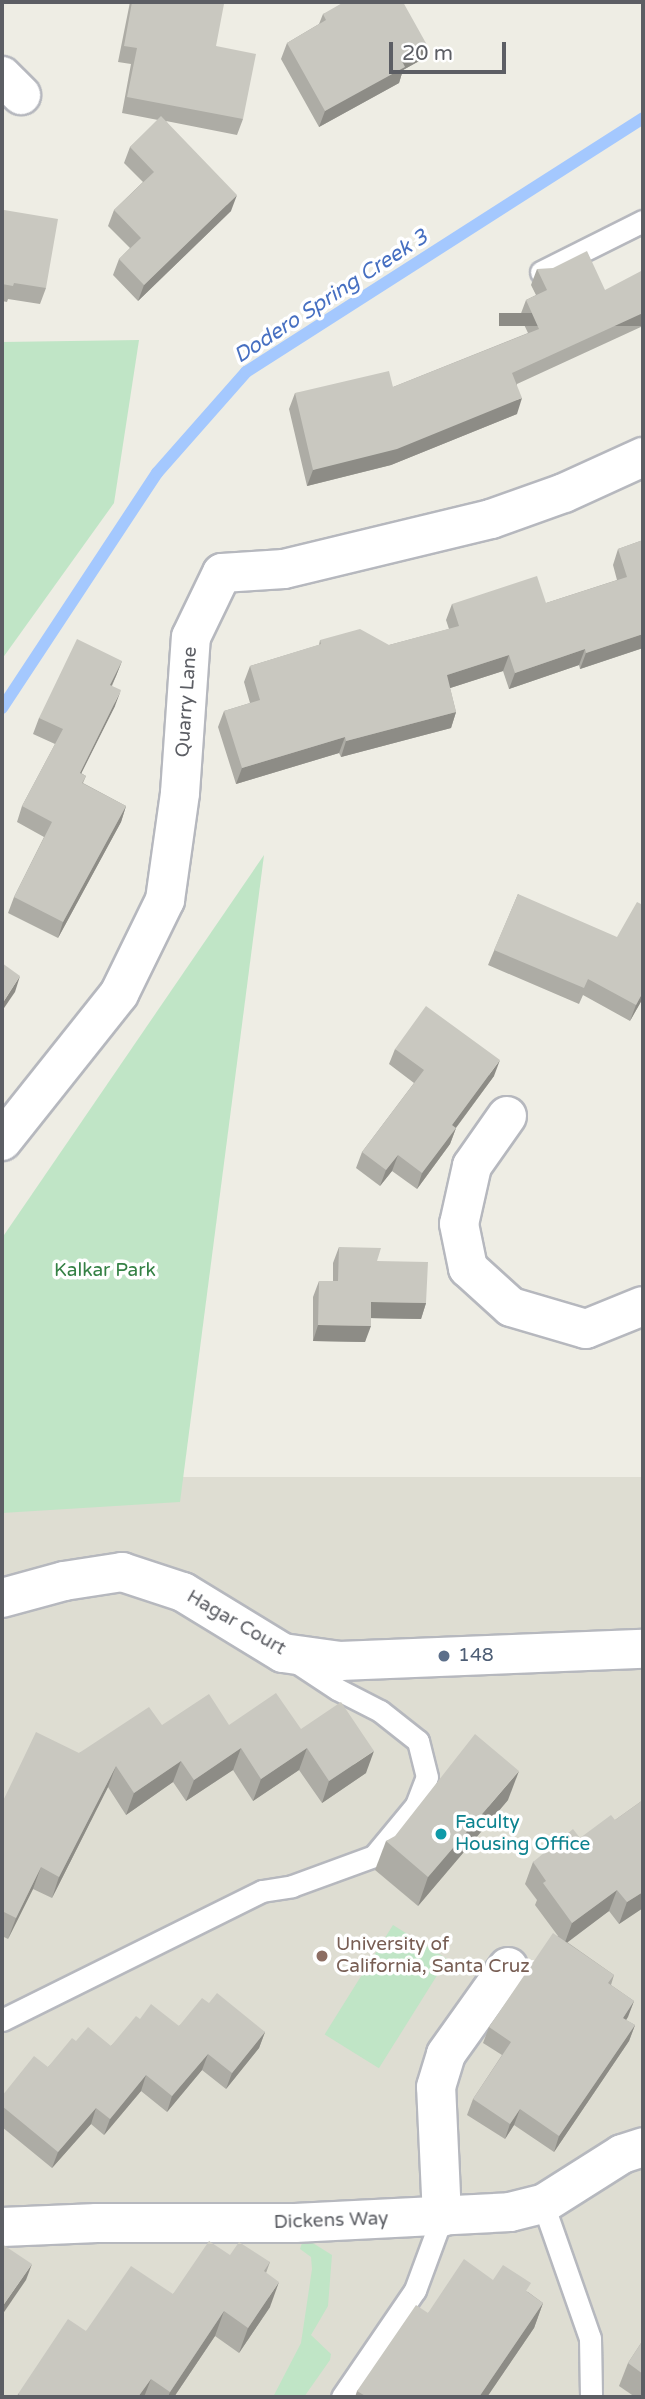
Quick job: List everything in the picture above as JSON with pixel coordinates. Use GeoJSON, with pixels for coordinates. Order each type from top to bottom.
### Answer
{"type":"FeatureCollection","features":[{"type":"Feature","properties":{"kind":"street","name":"Quarry Lane"},"geometry":{"type":"LineString","coordinates":[[2,1141],[119,994],[164,900],[180,793],[191,636],[222,573],[284,569],[491,519],[564,493],[643,457]]}},
{"type":"Feature","properties":{"kind":"street"},"geometry":{"type":"LineString","coordinates":[[508,1116],[472,1166],[459,1224],[468,1268],[511,1307],[586,1329],[643,1306]]}},
{"type":"Feature","properties":{"kind":"street","name":"Hagar Court"},"geometry":{"type":"LineString","coordinates":[[2,1598],[64,1581],[122,1572],[183,1592],[283,1653],[340,1661],[643,1649]]}},
{"type":"Feature","properties":{"kind":"street"},"geometry":{"type":"LineString","coordinates":[[442,2217],[436,2087],[446,2054],[508,1967]]}},
{"type":"Feature","properties":{"kind":"street","name":"Dickens Way"},"geometry":{"type":"LineString","coordinates":[[2,2227],[442,2217],[510,2212],[543,2204],[622,2154],[643,2147]]}},
{"type":"Feature","properties":{"kind":"lane"},"geometry":{"type":"LineString","coordinates":[[541,272],[643,221]]}},
{"type":"Feature","properties":{"kind":"lane"},"geometry":{"type":"LineString","coordinates":[[2,2020],[262,1891],[292,1886],[374,1856],[416,1805],[427,1777],[418,1741],[380,1711],[337,1689],[283,1653]]}},
{"type":"Feature","properties":{"kind":"lane"},"geometry":{"type":"LineString","coordinates":[[543,2204],[590,2338],[591,2397]]}},
{"type":"Feature","properties":{"kind":"lane"},"geometry":{"type":"LineString","coordinates":[[342,2397],[415,2290],[442,2217]]}},
{"type":"Feature","properties":{"kind":"shaded area","name":"University of California, Santa Cruz"},"geometry":{"type":"Polygon","coordinates":[[[2,1477],[643,1477],[643,2397],[2,2397],[2,1477]]]}},
{"type":"Feature","properties":{"kind":"green space"},"geometry":{"type":"Polygon","coordinates":[[[139,340],[114,503],[2,659],[2,342],[139,340]]]}},
{"type":"Feature","properties":{"kind":"green space","name":"Kalkar Park"},"geometry":{"type":"Polygon","coordinates":[[[264,855],[180,1502],[2,1513],[2,1238],[264,855]]]}},
{"type":"Feature","properties":{"kind":"green space"},"geometry":{"type":"Polygon","coordinates":[[[393,1925],[447,1959],[379,2068],[325,2034],[393,1925]]]}},
{"type":"Feature","properties":{"kind":"green space"},"geometry":{"type":"Polygon","coordinates":[[[308,2240],[332,2255],[328,2306],[311,2335],[331,2354],[330,2360],[304,2397],[273,2397],[301,2343],[312,2269],[311,2257],[300,2249],[302,2243],[308,2240]]]}},
{"type":"Feature","properties":{"kind":"building"},"geometry":{"type":"Polygon","coordinates":[[[132,2],[224,4],[216,46],[256,54],[243,119],[127,97],[137,48],[124,46],[132,2]]]}},
{"type":"Feature","properties":{"kind":"building"},"geometry":{"type":"Polygon","coordinates":[[[344,2],[403,2],[427,45],[401,59],[405,67],[325,111],[287,43],[326,20],[323,14],[344,2]]]}},
{"type":"Feature","properties":{"kind":"building"},"geometry":{"type":"Polygon","coordinates":[[[161,116],[237,195],[144,285],[119,259],[141,238],[114,210],[154,172],[130,147],[161,116]]]}},
{"type":"Feature","properties":{"kind":"building"},"geometry":{"type":"Polygon","coordinates":[[[2,208],[58,219],[46,288],[2,284],[2,208]]]}},
{"type":"Feature","properties":{"kind":"building"},"geometry":{"type":"Polygon","coordinates":[[[587,251],[605,290],[643,270],[643,313],[512,373],[522,398],[397,449],[313,470],[295,393],[389,371],[393,387],[539,329],[526,300],[547,290],[537,269],[553,268],[587,251]]]}},
{"type":"Feature","properties":{"kind":"building"},"geometry":{"type":"Polygon","coordinates":[[[643,540],[643,634],[586,653],[585,649],[515,673],[509,655],[447,675],[456,712],[346,741],[345,737],[242,768],[224,711],[260,700],[250,666],[321,644],[320,640],[360,629],[389,645],[459,626],[452,604],[537,576],[546,603],[627,577],[618,549],[643,540]]]}},
{"type":"Feature","properties":{"kind":"building"},"geometry":{"type":"Polygon","coordinates":[[[77,639],[122,661],[110,685],[121,690],[80,773],[86,776],[82,783],[126,806],[63,922],[14,897],[52,822],[22,806],[63,729],[39,718],[77,639]]]}},
{"type":"Feature","properties":{"kind":"building"},"geometry":{"type":"Polygon","coordinates":[[[518,894],[617,937],[637,902],[643,905],[643,992],[636,1005],[588,979],[584,988],[494,950],[518,894]]]}},
{"type":"Feature","properties":{"kind":"building"},"geometry":{"type":"Polygon","coordinates":[[[2,963],[20,976],[2,1004],[2,963]]]}},
{"type":"Feature","properties":{"kind":"building"},"geometry":{"type":"Polygon","coordinates":[[[426,1006],[500,1060],[452,1125],[456,1128],[422,1173],[398,1155],[386,1170],[362,1152],[424,1070],[395,1049],[426,1006]]]}},
{"type":"Feature","properties":{"kind":"building"},"geometry":{"type":"Polygon","coordinates":[[[339,1247],[381,1248],[377,1261],[428,1262],[426,1303],[371,1302],[371,1326],[318,1325],[319,1281],[338,1281],[339,1247]]]}},
{"type":"Feature","properties":{"kind":"building"},"geometry":{"type":"Polygon","coordinates":[[[276,1693],[301,1729],[341,1702],[374,1751],[329,1781],[307,1748],[261,1779],[241,1748],[194,1780],[181,1761],[134,1793],[116,1766],[59,1877],[41,1867],[16,1918],[2,1911],[2,1803],[36,1732],[79,1753],[149,1707],[162,1725],[209,1694],[229,1725],[276,1693]]]}},
{"type":"Feature","properties":{"kind":"building","name":"Faculty Housing Office"},"geometry":{"type":"Polygon","coordinates":[[[475,1734],[519,1771],[428,1877],[386,1841],[395,1836],[475,1734]]]}},
{"type":"Feature","properties":{"kind":"building"},"geometry":{"type":"Polygon","coordinates":[[[643,1800],[643,1892],[627,1902],[617,1890],[572,1923],[543,1883],[546,1881],[533,1862],[573,1829],[580,1838],[611,1815],[615,1820],[643,1800]]]}},
{"type":"Feature","properties":{"kind":"building"},"geometry":{"type":"Polygon","coordinates":[[[553,1933],[614,1975],[608,1983],[634,2001],[623,2018],[635,2025],[559,2136],[520,2109],[510,2124],[473,2099],[511,2042],[489,2027],[553,1933]]]}},
{"type":"Feature","properties":{"kind":"building"},"geometry":{"type":"Polygon","coordinates":[[[217,1993],[265,2032],[232,2073],[208,2054],[172,2096],[146,2075],[110,2119],[96,2108],[58,2152],[2,2106],[2,2096],[34,2056],[48,2067],[72,2038],[76,2041],[88,2027],[111,2046],[136,2016],[140,2019],[151,2004],[179,2026],[202,1998],[209,2003],[217,1993]]]}},
{"type":"Feature","properties":{"kind":"building"},"geometry":{"type":"Polygon","coordinates":[[[209,2241],[230,2255],[239,2242],[270,2262],[264,2271],[279,2282],[248,2328],[224,2311],[170,2392],[151,2379],[138,2397],[23,2397],[18,2394],[68,2319],[86,2331],[131,2266],[173,2294],[209,2241]]]}},
{"type":"Feature","properties":{"kind":"building"},"geometry":{"type":"Polygon","coordinates":[[[2,2244],[32,2264],[2,2307],[2,2244]]]}},
{"type":"Feature","properties":{"kind":"building"},"geometry":{"type":"Polygon","coordinates":[[[464,2259],[493,2280],[503,2265],[531,2283],[526,2291],[543,2303],[479,2397],[367,2397],[357,2391],[416,2305],[428,2313],[464,2259]]]}},
{"type":"Feature","properties":{"kind":"building"},"geometry":{"type":"Polygon","coordinates":[[[643,2340],[643,2374],[628,2363],[643,2340]]]}},
{"type":"Feature","properties":{"kind":"waterway","name":"Dodero Spring Creek 3"},"geometry":{"type":"LineString","coordinates":[[2,708],[157,473],[246,372],[643,118]]}},
{"type":"Feature","properties":{"kind":"place","name":"148"},"geometry":{"type":"Point","coordinates":[444,1656]}},
{"type":"Feature","properties":{"kind":"place","name":"Faculty Housing Office"},"geometry":{"type":"Point","coordinates":[441,1834]}},
{"type":"Feature","properties":{"kind":"place","name":"University of California, Santa Cruz"},"geometry":{"type":"Point","coordinates":[322,1956]}}]}
